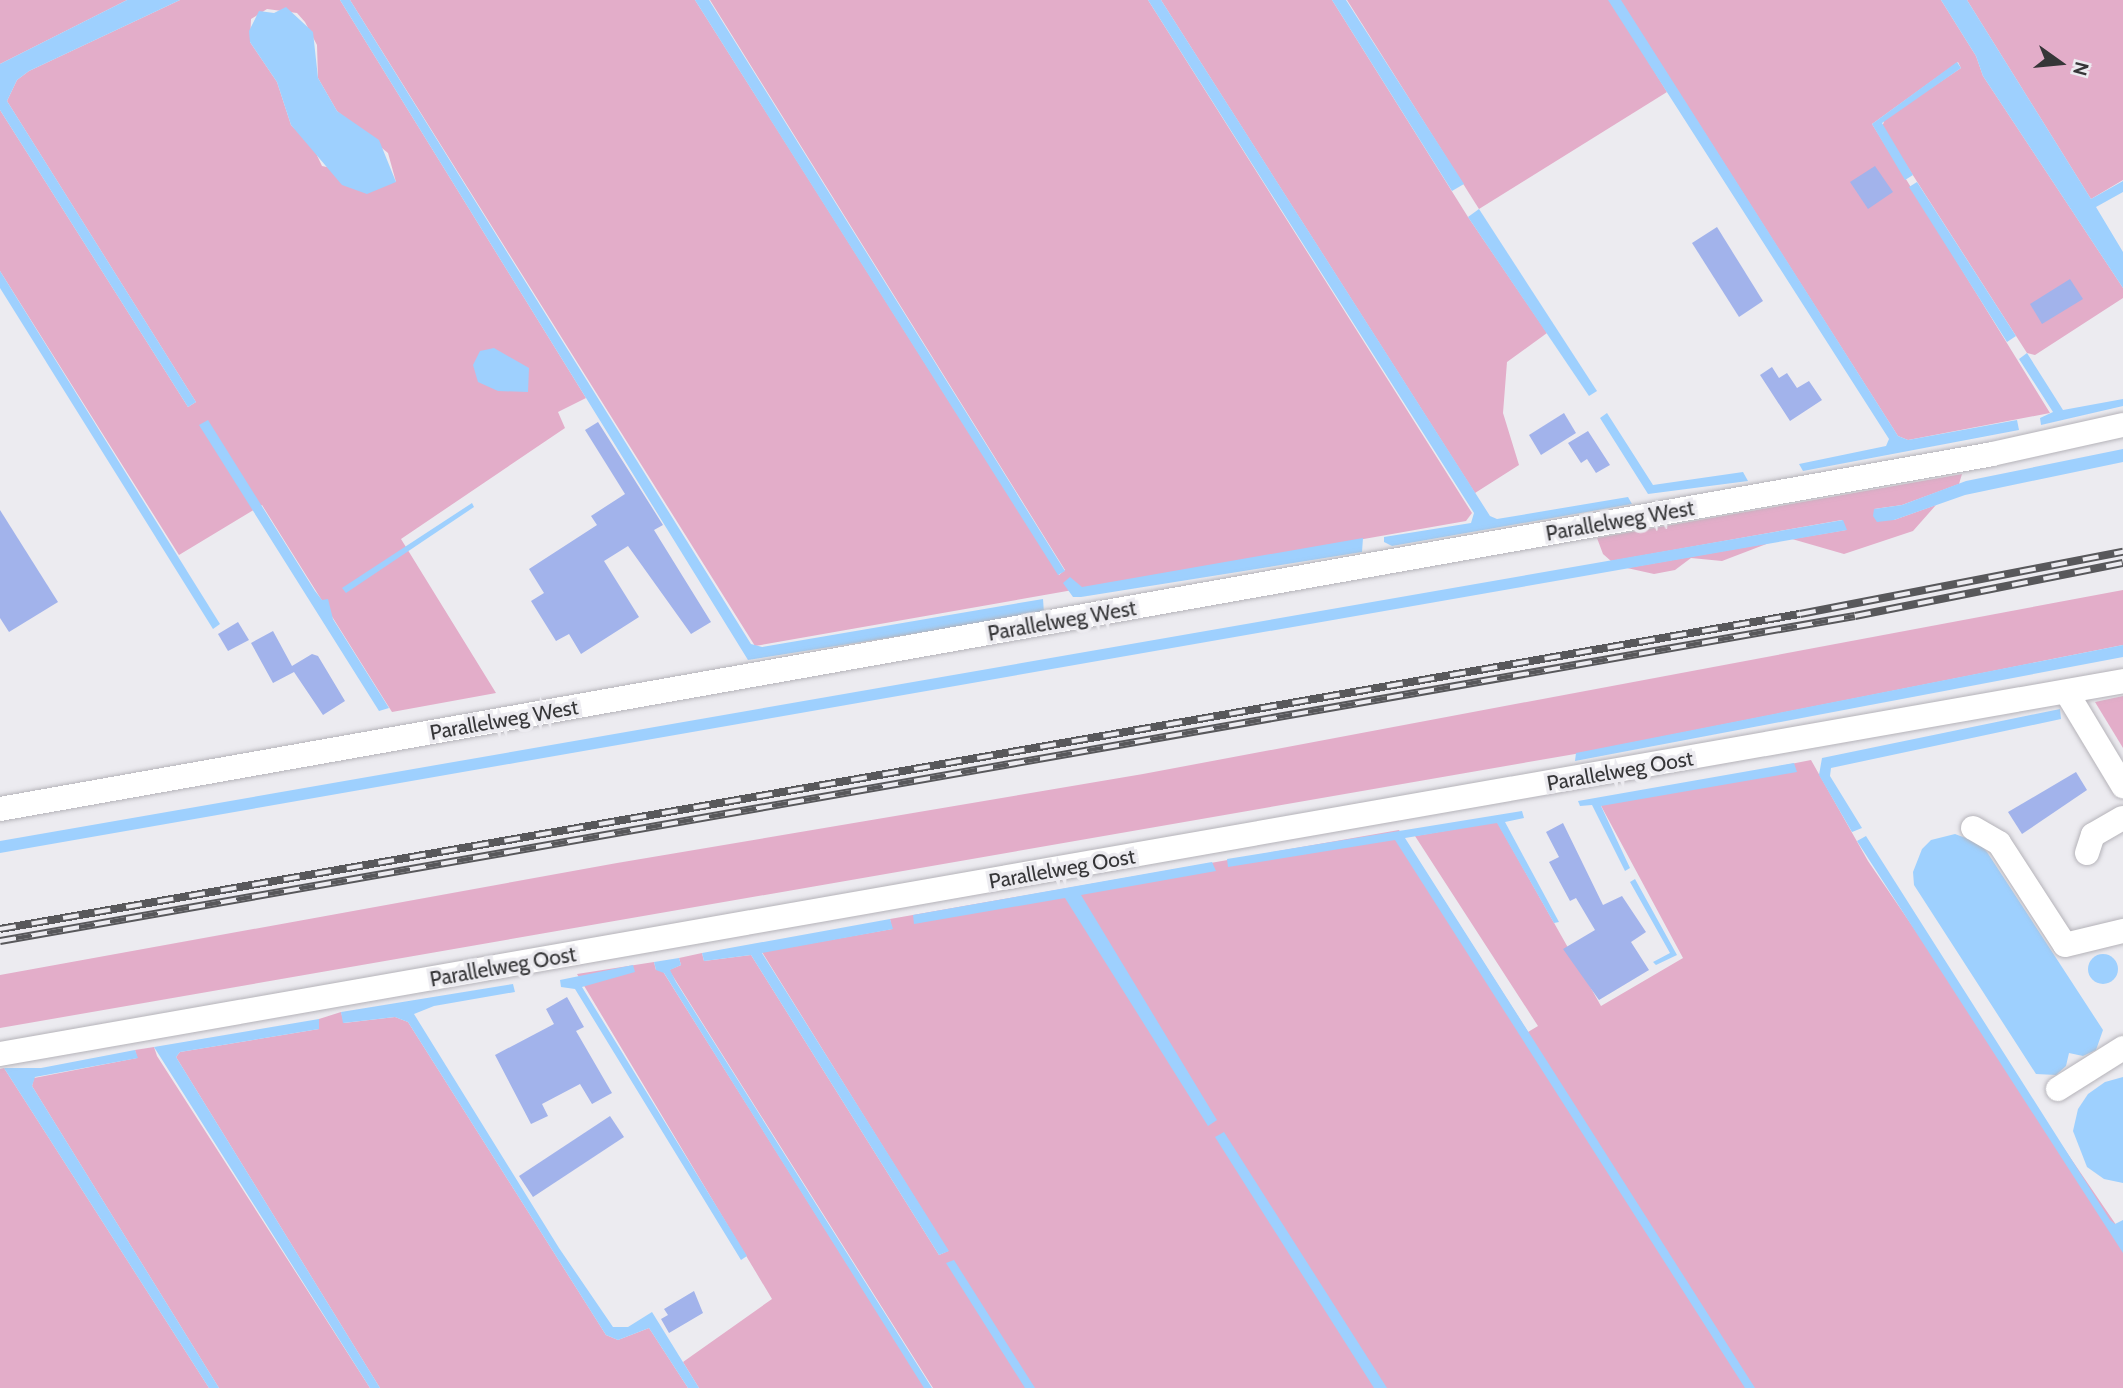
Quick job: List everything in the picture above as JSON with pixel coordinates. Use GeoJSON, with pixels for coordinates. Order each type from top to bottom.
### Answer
{"type":"FeatureCollection","features":[{"type":"Feature","properties":{"kind":"street","name":"Parallelweg West"},"geometry":{"type":"LineString","coordinates":[[0,809],[1986,455],[2123,425]]}},
{"type":"Feature","properties":{"kind":"street","name":"Parallelweg Oost"},"geometry":{"type":"LineString","coordinates":[[0,1054],[2067,693],[2123,681]]}},
{"type":"Feature","properties":{"kind":"street"},"geometry":{"type":"LineString","coordinates":[[2067,693],[2123,786]]}},
{"type":"Feature","properties":{"kind":"street"},"geometry":{"type":"LineString","coordinates":[[2087,853],[2093,835],[2123,818]]}},
{"type":"Feature","properties":{"kind":"street"},"geometry":{"type":"LineString","coordinates":[[1973,828],[1999,843],[2065,946],[2123,931]]}},
{"type":"Feature","properties":{"kind":"street"},"geometry":{"type":"LineString","coordinates":[[2058,1089],[2123,1048]]}},
{"type":"Feature","properties":{"kind":"shaded area"},"geometry":{"type":"Polygon","coordinates":[[[0,0],[127,0],[0,64],[0,0]]]}},
{"type":"Feature","properties":{"kind":"shaded area"},"geometry":{"type":"Polygon","coordinates":[[[180,0],[340,0],[586,398],[558,412],[565,428],[401,539],[496,693],[392,712],[262,505],[179,555],[0,271],[0,110],[188,407],[196,402],[7,101],[17,80],[29,71],[180,0]],[[267,9],[251,19],[250,42],[277,82],[291,125],[314,149],[322,166],[396,182],[388,153],[337,111],[318,78],[317,45],[297,13],[267,9]]]}},
{"type":"Feature","properties":{"kind":"shaded area"},"geometry":{"type":"Polygon","coordinates":[[[350,0],[695,0],[1059,575],[1065,570],[710,0],[1148,0],[1472,513],[1466,521],[755,646],[350,0]]]}},
{"type":"Feature","properties":{"kind":"shaded area"},"geometry":{"type":"Polygon","coordinates":[[[1161,0],[1332,0],[1468,217],[1547,333],[1507,362],[1503,413],[1519,465],[1475,493],[1161,0]]]}},
{"type":"Feature","properties":{"kind":"shaded area"},"geometry":{"type":"Polygon","coordinates":[[[1347,0],[1610,0],[1667,92],[1479,209],[1347,0]]]}},
{"type":"Feature","properties":{"kind":"shaded area"},"geometry":{"type":"Polygon","coordinates":[[[1620,0],[1941,0],[1976,56],[1983,76],[2123,288],[2123,298],[2035,355],[2027,353],[1882,127],[1885,119],[1961,68],[1958,62],[1872,124],[2050,413],[1908,440],[1898,436],[1620,0]]]}},
{"type":"Feature","properties":{"kind":"shaded area"},"geometry":{"type":"Polygon","coordinates":[[[1967,0],[2123,0],[2123,180],[2091,199],[1967,0]]]}},
{"type":"Feature","properties":{"kind":"shaded area"},"geometry":{"type":"Polygon","coordinates":[[[1962,474],[1959,484],[1902,505],[1874,509],[1894,520],[1936,505],[1913,531],[1844,554],[1792,539],[1846,530],[1842,520],[1611,561],[1603,554],[1597,538],[1962,474]]]}},
{"type":"Feature","properties":{"kind":"shaded area"},"geometry":{"type":"Polygon","coordinates":[[[1769,543],[1722,561],[1691,558],[1675,570],[1654,574],[1627,568],[1769,543]]]}},
{"type":"Feature","properties":{"kind":"shaded area"},"geometry":{"type":"Polygon","coordinates":[[[2123,590],[2123,645],[1575,754],[0,1028],[0,975],[617,863],[1143,774],[2123,590]]]}},
{"type":"Feature","properties":{"kind":"shaded area"},"geometry":{"type":"Polygon","coordinates":[[[2123,696],[2123,748],[2095,702],[2123,696]]]}},
{"type":"Feature","properties":{"kind":"shaded area"},"geometry":{"type":"Polygon","coordinates":[[[1811,760],[1868,861],[2123,1235],[2123,1388],[933,1388],[669,970],[681,965],[679,958],[702,953],[704,961],[751,955],[939,1255],[948,1251],[762,952],[892,929],[890,919],[1399,830],[1528,1032],[1538,1026],[1415,836],[1497,822],[1601,1006],[1683,958],[1599,802],[1811,760]]]}},
{"type":"Feature","properties":{"kind":"shaded area"},"geometry":{"type":"Polygon","coordinates":[[[654,962],[656,970],[662,970],[925,1388],[699,1388],[683,1362],[772,1299],[577,974],[654,962]]]}},
{"type":"Feature","properties":{"kind":"shaded area"},"geometry":{"type":"Polygon","coordinates":[[[341,1012],[344,1023],[395,1017],[408,1022],[606,1335],[618,1340],[649,1328],[688,1388],[380,1388],[176,1057],[180,1052],[319,1029],[319,1019],[341,1012]]]}},
{"type":"Feature","properties":{"kind":"shaded area"},"geometry":{"type":"Polygon","coordinates":[[[154,1047],[157,1056],[370,1388],[219,1388],[32,1086],[34,1078],[137,1058],[135,1050],[154,1047]]]}},
{"type":"Feature","properties":{"kind":"shaded area"},"geometry":{"type":"Polygon","coordinates":[[[4,1068],[209,1388],[0,1388],[0,1069],[4,1068]]]}},
{"type":"Feature","properties":{"kind":"water"},"geometry":{"type":"Polygon","coordinates":[[[127,0],[180,0],[29,71],[17,80],[7,101],[196,402],[188,407],[0,110],[0,64],[127,0]]]}},
{"type":"Feature","properties":{"kind":"water"},"geometry":{"type":"Polygon","coordinates":[[[340,0],[350,0],[751,644],[762,647],[1043,599],[1044,613],[748,660],[340,0]]]}},
{"type":"Feature","properties":{"kind":"water"},"geometry":{"type":"Polygon","coordinates":[[[695,0],[709,0],[1065,571],[1058,575],[695,0]]]}},
{"type":"Feature","properties":{"kind":"water"},"geometry":{"type":"Polygon","coordinates":[[[1148,0],[1161,0],[1490,516],[1497,519],[1628,497],[1632,504],[1392,546],[1384,542],[1384,537],[1471,523],[1474,513],[1148,0]]]}},
{"type":"Feature","properties":{"kind":"water"},"geometry":{"type":"Polygon","coordinates":[[[1332,0],[1346,0],[1464,184],[1452,191],[1332,0]]]}},
{"type":"Feature","properties":{"kind":"water"},"geometry":{"type":"Polygon","coordinates":[[[1608,0],[1621,0],[1898,436],[1908,440],[2017,420],[2019,430],[1803,471],[1799,464],[1886,446],[1889,439],[1608,0]]]}},
{"type":"Feature","properties":{"kind":"water"},"geometry":{"type":"Polygon","coordinates":[[[1941,0],[1967,0],[2091,199],[2123,181],[2123,192],[2096,207],[2123,252],[2123,288],[1983,76],[1976,56],[1941,0]]]}},
{"type":"Feature","properties":{"kind":"water"},"geometry":{"type":"Polygon","coordinates":[[[286,7],[313,32],[318,78],[337,111],[379,140],[396,182],[367,194],[342,185],[291,125],[277,82],[250,42],[249,31],[259,11],[274,13],[286,7]]]}},
{"type":"Feature","properties":{"kind":"water"},"geometry":{"type":"Polygon","coordinates":[[[1957,62],[1961,68],[1882,123],[1913,175],[1905,180],[1872,124],[1957,62]]]}},
{"type":"Feature","properties":{"kind":"water"},"geometry":{"type":"Polygon","coordinates":[[[1917,182],[2016,336],[2007,342],[1909,187],[1917,182]]]}},
{"type":"Feature","properties":{"kind":"water"},"geometry":{"type":"Polygon","coordinates":[[[1479,209],[1597,391],[1589,396],[1468,217],[1479,209]]]}},
{"type":"Feature","properties":{"kind":"water"},"geometry":{"type":"Polygon","coordinates":[[[0,271],[220,624],[213,629],[0,288],[0,271]]]}},
{"type":"Feature","properties":{"kind":"water"},"geometry":{"type":"Polygon","coordinates":[[[494,348],[529,368],[528,392],[498,391],[478,382],[473,365],[480,351],[494,348]]]}},
{"type":"Feature","properties":{"kind":"water"},"geometry":{"type":"Polygon","coordinates":[[[2027,353],[2063,410],[2123,399],[2123,406],[2041,425],[2040,418],[2053,412],[2019,359],[2027,353]]]}},
{"type":"Feature","properties":{"kind":"water"},"geometry":{"type":"Polygon","coordinates":[[[1607,413],[1653,485],[1743,472],[1748,481],[1648,494],[1600,418],[1607,413]]]}},
{"type":"Feature","properties":{"kind":"water"},"geometry":{"type":"Polygon","coordinates":[[[208,420],[315,591],[322,600],[328,599],[333,619],[389,708],[379,711],[199,425],[208,420]]]}},
{"type":"Feature","properties":{"kind":"water"},"geometry":{"type":"Polygon","coordinates":[[[2123,449],[2123,462],[1965,495],[1894,520],[1877,522],[1873,516],[1874,509],[1902,505],[1966,481],[2123,449]]]}},
{"type":"Feature","properties":{"kind":"water"},"geometry":{"type":"Polygon","coordinates":[[[472,503],[474,507],[346,593],[342,588],[472,503]]]}},
{"type":"Feature","properties":{"kind":"water"},"geometry":{"type":"Polygon","coordinates":[[[1843,520],[1847,530],[0,853],[0,841],[1843,520]]]}},
{"type":"Feature","properties":{"kind":"water"},"geometry":{"type":"Polygon","coordinates":[[[1363,538],[1362,552],[1081,597],[1073,597],[1063,583],[1070,577],[1082,587],[1363,538]]]}},
{"type":"Feature","properties":{"kind":"water"},"geometry":{"type":"Polygon","coordinates":[[[2123,645],[2123,657],[1575,761],[1576,753],[2123,645]]]}},
{"type":"Feature","properties":{"kind":"water"},"geometry":{"type":"Polygon","coordinates":[[[2060,709],[2061,719],[1831,768],[1830,776],[1862,828],[1852,832],[1819,775],[1822,758],[2060,709]]]}},
{"type":"Feature","properties":{"kind":"water"},"geometry":{"type":"Polygon","coordinates":[[[1794,763],[1797,772],[1601,806],[1630,868],[1625,871],[1592,805],[1580,806],[1578,801],[1794,763]]]}},
{"type":"Feature","properties":{"kind":"water"},"geometry":{"type":"Polygon","coordinates":[[[1522,811],[1524,818],[1505,822],[1559,922],[1554,923],[1497,823],[1405,838],[1755,1388],[1745,1388],[1395,840],[1228,867],[1227,859],[1522,811]]]}},
{"type":"Feature","properties":{"kind":"water"},"geometry":{"type":"Polygon","coordinates":[[[1955,834],[1979,843],[1987,852],[2103,1030],[2096,1050],[2083,1056],[2069,1053],[2066,1066],[2056,1075],[2036,1074],[1914,885],[1913,872],[1922,849],[1931,840],[1955,834]]]}},
{"type":"Feature","properties":{"kind":"water"},"geometry":{"type":"Polygon","coordinates":[[[1866,836],[2110,1220],[2115,1224],[2123,1220],[2123,1253],[1857,841],[1866,836]]]}},
{"type":"Feature","properties":{"kind":"water"},"geometry":{"type":"Polygon","coordinates":[[[1212,862],[1216,871],[1081,895],[1217,1120],[1208,1126],[1065,898],[914,924],[913,915],[1212,862]]]}},
{"type":"Feature","properties":{"kind":"water"},"geometry":{"type":"Polygon","coordinates":[[[1635,879],[1677,955],[1656,965],[1653,962],[1670,953],[1630,882],[1635,879]]]}},
{"type":"Feature","properties":{"kind":"water"},"geometry":{"type":"Polygon","coordinates":[[[890,919],[893,929],[762,953],[949,1251],[939,1255],[751,955],[704,961],[702,953],[890,919]]]}},
{"type":"Feature","properties":{"kind":"water"},"geometry":{"type":"Polygon","coordinates":[[[2103,954],[2109,955],[2117,963],[2117,975],[2109,983],[2103,984],[2097,983],[2089,975],[2088,969],[2089,963],[2097,955],[2103,954]]]}},
{"type":"Feature","properties":{"kind":"water"},"geometry":{"type":"Polygon","coordinates":[[[679,958],[681,965],[670,970],[676,982],[932,1388],[924,1388],[664,973],[656,970],[654,962],[679,958]]]}},
{"type":"Feature","properties":{"kind":"water"},"geometry":{"type":"Polygon","coordinates":[[[633,965],[635,972],[582,987],[747,1256],[741,1260],[575,989],[561,987],[560,980],[633,965]]]}},
{"type":"Feature","properties":{"kind":"water"},"geometry":{"type":"Polygon","coordinates":[[[513,984],[515,992],[434,1006],[414,1014],[559,1248],[613,1327],[628,1327],[652,1312],[699,1388],[688,1388],[649,1328],[618,1340],[606,1335],[408,1022],[395,1017],[343,1023],[341,1012],[513,984]]]}},
{"type":"Feature","properties":{"kind":"water"},"geometry":{"type":"Polygon","coordinates":[[[319,1019],[319,1029],[180,1052],[176,1057],[380,1388],[370,1388],[154,1047],[319,1019]]]}},
{"type":"Feature","properties":{"kind":"water"},"geometry":{"type":"Polygon","coordinates":[[[135,1050],[138,1058],[35,1077],[32,1086],[219,1388],[209,1388],[4,1068],[41,1068],[135,1050]]]}},
{"type":"Feature","properties":{"kind":"water"},"geometry":{"type":"Polygon","coordinates":[[[2123,1077],[2123,1183],[2104,1179],[2087,1167],[2073,1131],[2078,1109],[2088,1094],[2105,1082],[2123,1077]]]}},
{"type":"Feature","properties":{"kind":"water"},"geometry":{"type":"Polygon","coordinates":[[[1224,1132],[1387,1388],[1374,1388],[1215,1137],[1224,1132]]]}},
{"type":"Feature","properties":{"kind":"water"},"geometry":{"type":"Polygon","coordinates":[[[954,1260],[1035,1388],[1025,1388],[946,1263],[954,1260]]]}},
{"type":"Feature","properties":{"kind":"building"},"geometry":{"type":"Polygon","coordinates":[[[1875,166],[1893,192],[1868,209],[1850,182],[1875,166]]]}},
{"type":"Feature","properties":{"kind":"building"},"geometry":{"type":"Polygon","coordinates":[[[1717,227],[1763,301],[1739,317],[1692,243],[1717,227]]]}},
{"type":"Feature","properties":{"kind":"building"},"geometry":{"type":"Polygon","coordinates":[[[2070,279],[2083,299],[2042,324],[2030,304],[2070,279]]]}},
{"type":"Feature","properties":{"kind":"building"},"geometry":{"type":"Polygon","coordinates":[[[1772,367],[1779,378],[1787,373],[1797,388],[1809,381],[1822,400],[1790,421],[1760,375],[1772,367]]]}},
{"type":"Feature","properties":{"kind":"building"},"geometry":{"type":"Polygon","coordinates":[[[1564,413],[1576,433],[1541,455],[1529,435],[1564,413]]]}},
{"type":"Feature","properties":{"kind":"building"},"geometry":{"type":"Polygon","coordinates":[[[598,422],[663,525],[654,530],[711,622],[691,634],[628,546],[604,561],[639,617],[581,654],[569,634],[556,641],[531,601],[544,593],[529,569],[597,525],[591,516],[625,494],[585,430],[598,422]]]}},
{"type":"Feature","properties":{"kind":"building"},"geometry":{"type":"Polygon","coordinates":[[[1588,431],[1610,465],[1596,473],[1587,459],[1581,463],[1568,443],[1588,431]]]}},
{"type":"Feature","properties":{"kind":"building"},"geometry":{"type":"Polygon","coordinates":[[[0,510],[58,602],[9,632],[0,618],[0,510]]]}},
{"type":"Feature","properties":{"kind":"building"},"geometry":{"type":"Polygon","coordinates":[[[238,622],[249,640],[228,651],[218,634],[238,622]]]}},
{"type":"Feature","properties":{"kind":"building"},"geometry":{"type":"Polygon","coordinates":[[[273,631],[292,666],[312,654],[318,656],[345,701],[323,715],[294,672],[273,683],[251,643],[273,631]]]}},
{"type":"Feature","properties":{"kind":"building"},"geometry":{"type":"Polygon","coordinates":[[[2076,772],[2087,790],[2022,834],[2008,812],[2076,772]]]}},
{"type":"Feature","properties":{"kind":"building"},"geometry":{"type":"Polygon","coordinates":[[[1563,823],[1603,905],[1622,896],[1646,932],[1631,942],[1649,970],[1599,1000],[1563,949],[1595,930],[1576,898],[1570,901],[1549,862],[1559,857],[1546,832],[1563,823]]]}},
{"type":"Feature","properties":{"kind":"building"},"geometry":{"type":"Polygon","coordinates":[[[567,997],[584,1027],[576,1031],[612,1093],[592,1104],[580,1084],[542,1104],[548,1116],[531,1124],[495,1055],[554,1024],[546,1009],[567,997]]]}},
{"type":"Feature","properties":{"kind":"building"},"geometry":{"type":"Polygon","coordinates":[[[610,1116],[624,1137],[533,1197],[519,1176],[610,1116]]]}},
{"type":"Feature","properties":{"kind":"building"},"geometry":{"type":"Polygon","coordinates":[[[694,1291],[703,1313],[669,1333],[661,1319],[668,1315],[664,1309],[694,1291]]]}},
{"type":"Feature","properties":{"kind":"railway"},"geometry":{"type":"LineString","coordinates":[[0,929],[1800,614],[2123,552]]}},
{"type":"Feature","properties":{"kind":"railway"},"geometry":{"type":"LineString","coordinates":[[0,941],[1855,616],[2123,563]]}}]}
